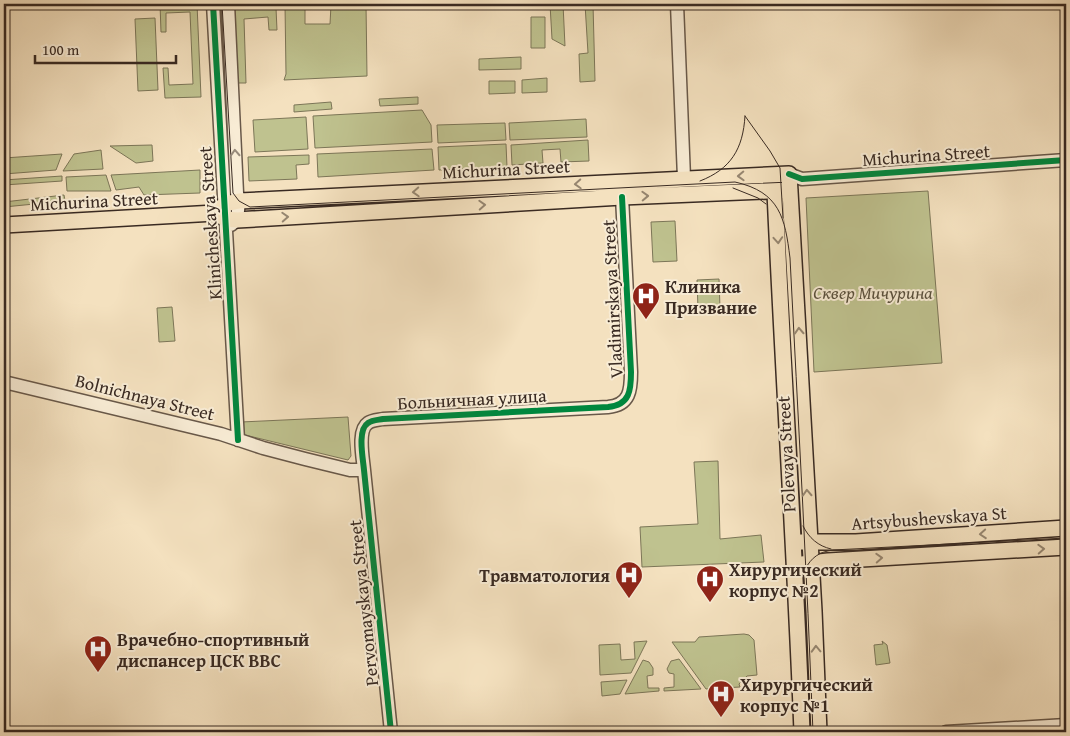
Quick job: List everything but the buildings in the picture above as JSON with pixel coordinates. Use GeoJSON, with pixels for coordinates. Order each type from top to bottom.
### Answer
{"type":"FeatureCollection","features":[{"type":"Feature","properties":{"kind":"main road","name":"Michurina Street"},"geometry":{"type":"LineString","coordinates":[[228,214],[684,178],[796,177]]}},
{"type":"Feature","properties":{"kind":"main road","name":"Polevaya Street"},"geometry":{"type":"LineString","coordinates":[[796,177],[790,190],[819,732]]}},
{"type":"Feature","properties":{"kind":"main road","name":"Michurina Street"},"geometry":{"type":"LineString","coordinates":[[4,225],[790,190]]}},
{"type":"Feature","properties":{"kind":"main road","name":"Polevaya Street"},"geometry":{"type":"LineString","coordinates":[[775,192],[786,434],[796,564],[802,732]]}},
{"type":"Feature","properties":{"kind":"main road","name":"Artsybushevskaya St"},"geometry":{"type":"LineString","coordinates":[[794,542],[856,542],[1066,528]]}},
{"type":"Feature","properties":{"kind":"main road","name":"Artsybushevskaya St"},"geometry":{"type":"LineString","coordinates":[[796,564],[1066,547]]}},
{"type":"Feature","properties":{"kind":"street","name":"Klinicheskaya Street"},"geometry":{"type":"LineString","coordinates":[[213,4],[228,214],[234,395],[238,440]]}},
{"type":"Feature","properties":{"kind":"street","name":"Klinicheskaya Street"},"geometry":{"type":"LineString","coordinates":[[228,4],[236,174],[228,214]]}},
{"type":"Feature","properties":{"kind":"street"},"geometry":{"type":"LineString","coordinates":[[677,4],[684,178]]}},
{"type":"Feature","properties":{"kind":"street","name":"Michurina Street"},"geometry":{"type":"LineString","coordinates":[[796,177],[1066,160]]}},
{"type":"Feature","properties":{"kind":"street","name":"Vladimirskaya Street"},"geometry":{"type":"LineString","coordinates":[[622,197],[632,372],[631,387],[626,399]]}},
{"type":"Feature","properties":{"kind":"street","name":"Bolnichnaya Street"},"geometry":{"type":"LineString","coordinates":[[4,382],[214,432],[305,459],[350,470],[364,470]]}},
{"type":"Feature","properties":{"kind":"street","name":"Больничная улица"},"geometry":{"type":"LineString","coordinates":[[364,470],[362,434],[363,427],[369,422],[383,419],[616,406],[626,399]]}},
{"type":"Feature","properties":{"kind":"street","name":"Pervomayskaya Street"},"geometry":{"type":"LineString","coordinates":[[364,470],[391,732]]}},
{"type":"Feature","properties":{"kind":"street"},"geometry":{"type":"LineString","coordinates":[[946,732],[1066,725]]}},
{"type":"Feature","properties":{"kind":"green space"},"geometry":{"type":"Polygon","coordinates":[[[160,4],[197,4],[201,97],[165,98],[163,68],[168,68],[169,85],[193,84],[190,12],[166,13],[166,32],[161,32],[160,4]]]}},
{"type":"Feature","properties":{"kind":"green space"},"geometry":{"type":"Polygon","coordinates":[[[550,4],[563,4],[565,46],[552,39],[550,4]]]}},
{"type":"Feature","properties":{"kind":"green space"},"geometry":{"type":"Polygon","coordinates":[[[585,4],[593,4],[595,81],[580,82],[579,54],[588,53],[585,4]]]}},
{"type":"Feature","properties":{"kind":"green space"},"geometry":{"type":"Polygon","coordinates":[[[285,5],[305,5],[305,24],[330,24],[331,5],[366,5],[367,76],[284,80],[286,74],[285,5]]]}},
{"type":"Feature","properties":{"kind":"green space"},"geometry":{"type":"Polygon","coordinates":[[[276,8],[277,30],[269,30],[268,17],[244,19],[246,83],[235,83],[232,9],[276,8]]]}},
{"type":"Feature","properties":{"kind":"green space"},"geometry":{"type":"Polygon","coordinates":[[[531,17],[545,17],[545,48],[531,48],[531,17]]]}},
{"type":"Feature","properties":{"kind":"green space"},"geometry":{"type":"Polygon","coordinates":[[[155,18],[158,90],[138,91],[135,19],[155,18]]]}},
{"type":"Feature","properties":{"kind":"green space"},"geometry":{"type":"Polygon","coordinates":[[[521,57],[521,69],[479,70],[479,59],[521,57]]]}},
{"type":"Feature","properties":{"kind":"green space"},"geometry":{"type":"Polygon","coordinates":[[[547,78],[547,92],[522,93],[522,80],[547,78]]]}},
{"type":"Feature","properties":{"kind":"green space"},"geometry":{"type":"Polygon","coordinates":[[[489,81],[515,81],[515,93],[489,94],[489,81]]]}},
{"type":"Feature","properties":{"kind":"green space"},"geometry":{"type":"Polygon","coordinates":[[[418,97],[418,104],[380,106],[379,99],[418,97]]]}},
{"type":"Feature","properties":{"kind":"green space"},"geometry":{"type":"Polygon","coordinates":[[[331,102],[332,109],[294,112],[294,105],[331,102]]]}},
{"type":"Feature","properties":{"kind":"green space"},"geometry":{"type":"Polygon","coordinates":[[[422,110],[431,125],[432,142],[315,148],[313,116],[422,110]]]}},
{"type":"Feature","properties":{"kind":"green space"},"geometry":{"type":"Polygon","coordinates":[[[306,117],[308,149],[255,152],[253,120],[306,117]]]}},
{"type":"Feature","properties":{"kind":"green space"},"geometry":{"type":"Polygon","coordinates":[[[586,119],[587,137],[510,140],[509,123],[586,119]]]}},
{"type":"Feature","properties":{"kind":"green space"},"geometry":{"type":"Polygon","coordinates":[[[505,123],[506,140],[438,143],[437,125],[505,123]]]}},
{"type":"Feature","properties":{"kind":"green space"},"geometry":{"type":"Polygon","coordinates":[[[588,140],[589,161],[561,162],[560,149],[542,150],[543,163],[512,165],[511,145],[588,140]]]}},
{"type":"Feature","properties":{"kind":"green space"},"geometry":{"type":"Polygon","coordinates":[[[506,144],[507,167],[439,170],[438,147],[506,144]]]}},
{"type":"Feature","properties":{"kind":"green space"},"geometry":{"type":"Polygon","coordinates":[[[152,145],[153,161],[136,163],[110,146],[152,145]]]}},
{"type":"Feature","properties":{"kind":"green space"},"geometry":{"type":"Polygon","coordinates":[[[432,149],[434,170],[318,177],[317,154],[432,149]]]}},
{"type":"Feature","properties":{"kind":"green space"},"geometry":{"type":"Polygon","coordinates":[[[101,150],[103,169],[63,171],[74,154],[101,150]]]}},
{"type":"Feature","properties":{"kind":"green space"},"geometry":{"type":"Polygon","coordinates":[[[62,154],[56,170],[4,174],[4,158],[62,154]]]}},
{"type":"Feature","properties":{"kind":"green space"},"geometry":{"type":"Polygon","coordinates":[[[309,155],[309,164],[296,165],[297,179],[249,181],[248,157],[309,155]]]}},
{"type":"Feature","properties":{"kind":"green space"},"geometry":{"type":"Polygon","coordinates":[[[200,170],[200,193],[144,195],[139,187],[116,190],[111,175],[200,170]]]}},
{"type":"Feature","properties":{"kind":"green space"},"geometry":{"type":"Polygon","coordinates":[[[106,175],[111,191],[67,191],[66,177],[106,175]]]}},
{"type":"Feature","properties":{"kind":"green space"},"geometry":{"type":"Polygon","coordinates":[[[62,176],[62,181],[4,185],[4,180],[62,176]]]}},
{"type":"Feature","properties":{"kind":"green space","name":"Сквер Мичурина"},"geometry":{"type":"Polygon","coordinates":[[[928,191],[942,363],[814,372],[806,198],[928,191]]]}},
{"type":"Feature","properties":{"kind":"green space"},"geometry":{"type":"Polygon","coordinates":[[[64,195],[65,201],[4,207],[4,202],[64,195]]]}},
{"type":"Feature","properties":{"kind":"green space"},"geometry":{"type":"Polygon","coordinates":[[[675,221],[677,261],[653,262],[651,222],[675,221]]]}},
{"type":"Feature","properties":{"kind":"green space"},"geometry":{"type":"Polygon","coordinates":[[[719,279],[720,308],[698,309],[697,280],[719,279]]]}},
{"type":"Feature","properties":{"kind":"green space"},"geometry":{"type":"Polygon","coordinates":[[[172,307],[175,341],[159,342],[157,308],[172,307]]]}},
{"type":"Feature","properties":{"kind":"green space"},"geometry":{"type":"Polygon","coordinates":[[[348,417],[351,456],[348,460],[245,435],[241,422],[348,417]]]}},
{"type":"Feature","properties":{"kind":"green space"},"geometry":{"type":"Polygon","coordinates":[[[718,461],[720,539],[761,535],[764,562],[642,567],[640,527],[698,524],[694,462],[718,461]]]}},
{"type":"Feature","properties":{"kind":"green space"},"geometry":{"type":"Polygon","coordinates":[[[749,635],[754,640],[757,675],[747,676],[739,684],[740,687],[706,689],[672,642],[695,642],[699,637],[749,635]]]}},
{"type":"Feature","properties":{"kind":"green space"},"geometry":{"type":"Polygon","coordinates":[[[647,641],[631,673],[600,675],[599,645],[620,644],[621,660],[635,659],[634,642],[647,641]]]}},
{"type":"Feature","properties":{"kind":"green space"},"geometry":{"type":"Polygon","coordinates":[[[882,641],[887,645],[890,663],[876,665],[874,645],[883,644],[882,641]]]}},
{"type":"Feature","properties":{"kind":"green space"},"geometry":{"type":"Polygon","coordinates":[[[679,659],[701,689],[664,691],[664,688],[674,687],[674,674],[669,673],[667,669],[671,661],[679,659]]]}},
{"type":"Feature","properties":{"kind":"green space"},"geometry":{"type":"Polygon","coordinates":[[[643,660],[649,662],[653,668],[653,675],[647,676],[648,688],[659,688],[659,691],[625,694],[643,660]]]}},
{"type":"Feature","properties":{"kind":"green space"},"geometry":{"type":"Polygon","coordinates":[[[627,680],[620,694],[602,696],[601,682],[627,680]]]}},
{"type":"Feature","properties":{"kind":"tram line"},"geometry":{"type":"LineString","coordinates":[[222,4],[233,193],[239,201],[250,207],[735,182],[750,186],[762,192],[771,200],[778,209],[786,231],[790,258],[813,732]]}},
{"type":"Feature","properties":{"kind":"tram line"},"geometry":{"type":"LineString","coordinates":[[745,116],[780,168],[783,218]]}},
{"type":"Feature","properties":{"kind":"tram line"},"geometry":{"type":"LineString","coordinates":[[700,181],[720,170],[733,156],[738,148],[744,128],[745,116]]}},
{"type":"Feature","properties":{"kind":"tram line"},"geometry":{"type":"LineString","coordinates":[[733,188],[758,198],[766,204]]}},
{"type":"Feature","properties":{"kind":"tram line"},"geometry":{"type":"LineString","coordinates":[[803,526],[814,541],[831,549]]}},
{"type":"Feature","properties":{"kind":"tram line"},"geometry":{"type":"LineString","coordinates":[[805,569],[816,556],[833,550],[1066,538]]}},
{"type":"Feature","properties":{"kind":"cycle path"},"geometry":{"type":"LineString","coordinates":[[213,4],[238,440]]}},
{"type":"Feature","properties":{"kind":"cycle path"},"geometry":{"type":"LineString","coordinates":[[789,174],[802,179],[1066,160]]}},
{"type":"Feature","properties":{"kind":"cycle path"},"geometry":{"type":"LineString","coordinates":[[391,732],[362,452],[362,438],[365,427],[371,421],[383,419],[608,407],[615,406],[625,400],[630,390],[631,372],[622,197]]}},
{"type":"Feature","properties":{"kind":"place","name":"Клиника Призвание"},"geometry":{"type":"Point","coordinates":[646,320]}},
{"type":"Feature","properties":{"kind":"place","name":"Травматология"},"geometry":{"type":"Point","coordinates":[629,599]}},
{"type":"Feature","properties":{"kind":"place","name":"Хирургический корпус №2"},"geometry":{"type":"Point","coordinates":[710,603]}},
{"type":"Feature","properties":{"kind":"place","name":"Врачебно-спортивный диспансер ЦСК ВВС"},"geometry":{"type":"Point","coordinates":[98,673]}},
{"type":"Feature","properties":{"kind":"place","name":"Хирургический корпус №1"},"geometry":{"type":"Point","coordinates":[721,718]}}]}
